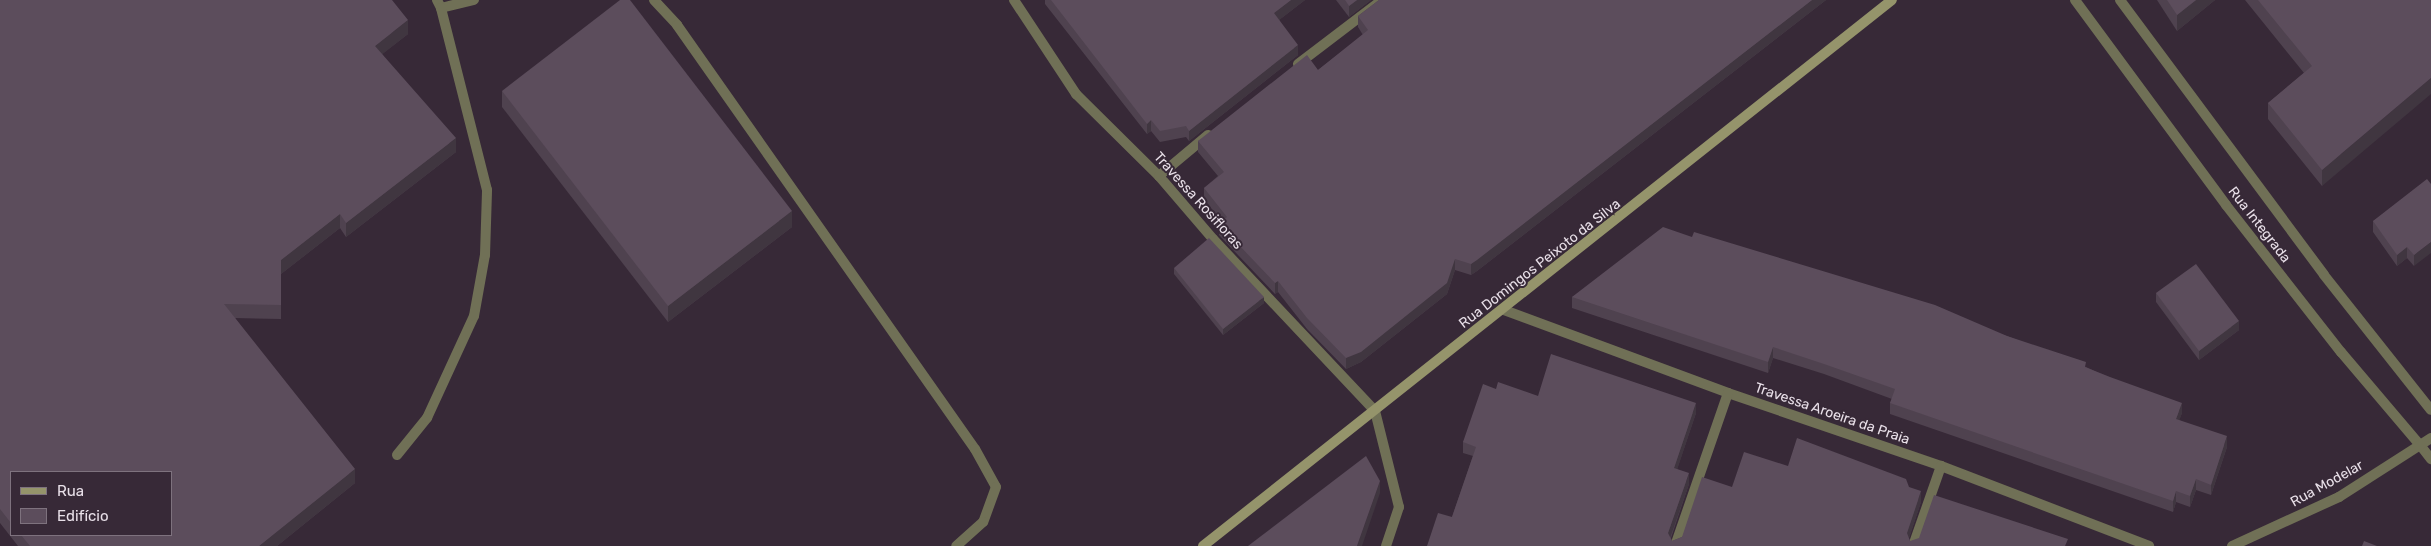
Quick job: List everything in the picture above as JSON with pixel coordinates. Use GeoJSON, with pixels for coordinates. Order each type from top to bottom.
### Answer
{"type":"FeatureCollection","features":[{"type":"Feature","properties":{"kind":"main road","name":"Rua Domingos Peixoto da Silva"},"geometry":{"type":"LineString","coordinates":[[1203,546],[1504,310],[1892,0]]}},
{"type":"Feature","properties":{"kind":"street"},"geometry":{"type":"LineString","coordinates":[[397,455],[427,418],[474,316],[485,255],[486,190],[439,4],[474,0]]}},
{"type":"Feature","properties":{"kind":"street"},"geometry":{"type":"LineString","coordinates":[[654,0],[677,24],[975,449],[996,487],[984,522],[956,546]]}},
{"type":"Feature","properties":{"kind":"street","name":"Travessa Rosifloras"},"geometry":{"type":"LineString","coordinates":[[1014,0],[1076,94],[1160,176],[1213,239],[1375,411]]}},
{"type":"Feature","properties":{"kind":"street"},"geometry":{"type":"LineString","coordinates":[[1291,70],[1382,0]]}},
{"type":"Feature","properties":{"kind":"street","name":"Rua Integrada"},"geometry":{"type":"LineString","coordinates":[[2075,0],[2244,228],[2341,352],[2431,459]]}},
{"type":"Feature","properties":{"kind":"street","name":"Rua Integrada"},"geometry":{"type":"LineString","coordinates":[[2120,0],[2306,252],[2431,410]]}},
{"type":"Feature","properties":{"kind":"street"},"geometry":{"type":"LineString","coordinates":[[1160,176],[1216,128]]}},
{"type":"Feature","properties":{"kind":"street","name":"Travessa Aroeira da Praia"},"geometry":{"type":"LineString","coordinates":[[1504,310],[1728,393],[1942,466],[2149,546]]}},
{"type":"Feature","properties":{"kind":"street"},"geometry":{"type":"LineString","coordinates":[[1675,546],[1728,393]]}},
{"type":"Feature","properties":{"kind":"street"},"geometry":{"type":"LineString","coordinates":[[1375,411],[1398,508],[1386,546]]}},
{"type":"Feature","properties":{"kind":"street","name":"Rua Modelar"},"geometry":{"type":"LineString","coordinates":[[2232,546],[2339,497],[2431,438]]}},
{"type":"Feature","properties":{"kind":"street"},"geometry":{"type":"LineString","coordinates":[[1913,546],[1942,466]]}},
{"type":"Feature","properties":{"kind":"building"},"geometry":{"type":"Polygon","coordinates":[[[0,0],[392,0],[408,20],[375,46],[456,138],[346,223],[340,214],[281,260],[281,305],[224,304],[355,469],[259,546],[30,546],[22,536],[172,536],[172,471],[10,471],[10,522],[0,509],[0,0]]]}},
{"type":"Feature","properties":{"kind":"building"},"geometry":{"type":"Polygon","coordinates":[[[620,0],[630,0],[792,211],[668,306],[502,91],[620,0]]]}},
{"type":"Feature","properties":{"kind":"building"},"geometry":{"type":"Polygon","coordinates":[[[1051,0],[1291,0],[1274,13],[1298,45],[1189,131],[1186,126],[1160,131],[1151,120],[1147,124],[1051,0]]]}},
{"type":"Feature","properties":{"kind":"building"},"geometry":{"type":"Polygon","coordinates":[[[1345,0],[1357,0],[1349,6],[1345,0]]]}},
{"type":"Feature","properties":{"kind":"building"},"geometry":{"type":"Polygon","coordinates":[[[1379,0],[1812,0],[1477,260],[1471,264],[1455,259],[1447,283],[1361,352],[1346,358],[1307,318],[1278,281],[1275,283],[1219,224],[1227,217],[1204,188],[1224,172],[1198,141],[1307,55],[1318,70],[1368,30],[1358,16],[1379,0]]]}},
{"type":"Feature","properties":{"kind":"building"},"geometry":{"type":"Polygon","coordinates":[[[2167,0],[2196,0],[2177,15],[2167,0]]]}},
{"type":"Feature","properties":{"kind":"building"},"geometry":{"type":"Polygon","coordinates":[[[2258,0],[2431,0],[2431,78],[2322,170],[2268,103],[2312,66],[2258,0]]]}},
{"type":"Feature","properties":{"kind":"building"},"geometry":{"type":"Polygon","coordinates":[[[2427,179],[2431,184],[2431,242],[2414,255],[2407,247],[2397,255],[2373,221],[2427,179]]]}},
{"type":"Feature","properties":{"kind":"building"},"geometry":{"type":"Polygon","coordinates":[[[1663,227],[1692,237],[1694,232],[1935,305],[2007,336],[2086,362],[2085,367],[2182,403],[2176,419],[2227,436],[2211,485],[2196,479],[2190,496],[2176,491],[2173,501],[1890,403],[1895,389],[1824,364],[1773,347],[1768,362],[1572,297],[1663,227]]]}},
{"type":"Feature","properties":{"kind":"building"},"geometry":{"type":"Polygon","coordinates":[[[1209,238],[1264,297],[1223,329],[1174,268],[1209,238]]]}},
{"type":"Feature","properties":{"kind":"building"},"geometry":{"type":"Polygon","coordinates":[[[2196,264],[2239,321],[2199,351],[2156,293],[2196,264]]]}},
{"type":"Feature","properties":{"kind":"building"},"geometry":{"type":"Polygon","coordinates":[[[1551,354],[1696,403],[1674,468],[1689,473],[1668,533],[1672,541],[1682,537],[1702,477],[1732,487],[1744,452],[1788,466],[1797,438],[1906,479],[1909,487],[1921,491],[1907,533],[1910,541],[1919,538],[1934,495],[2068,539],[2065,546],[1427,546],[1438,513],[1452,517],[1476,447],[1463,442],[1483,384],[1496,389],[1498,382],[1538,396],[1551,354]]]}},
{"type":"Feature","properties":{"kind":"building"},"geometry":{"type":"Polygon","coordinates":[[[1366,456],[1380,481],[1357,546],[1248,546],[1366,456]]]}},
{"type":"Feature","properties":{"kind":"building"},"geometry":{"type":"Polygon","coordinates":[[[2364,541],[2377,546],[2362,546],[2364,541]]]}}]}
